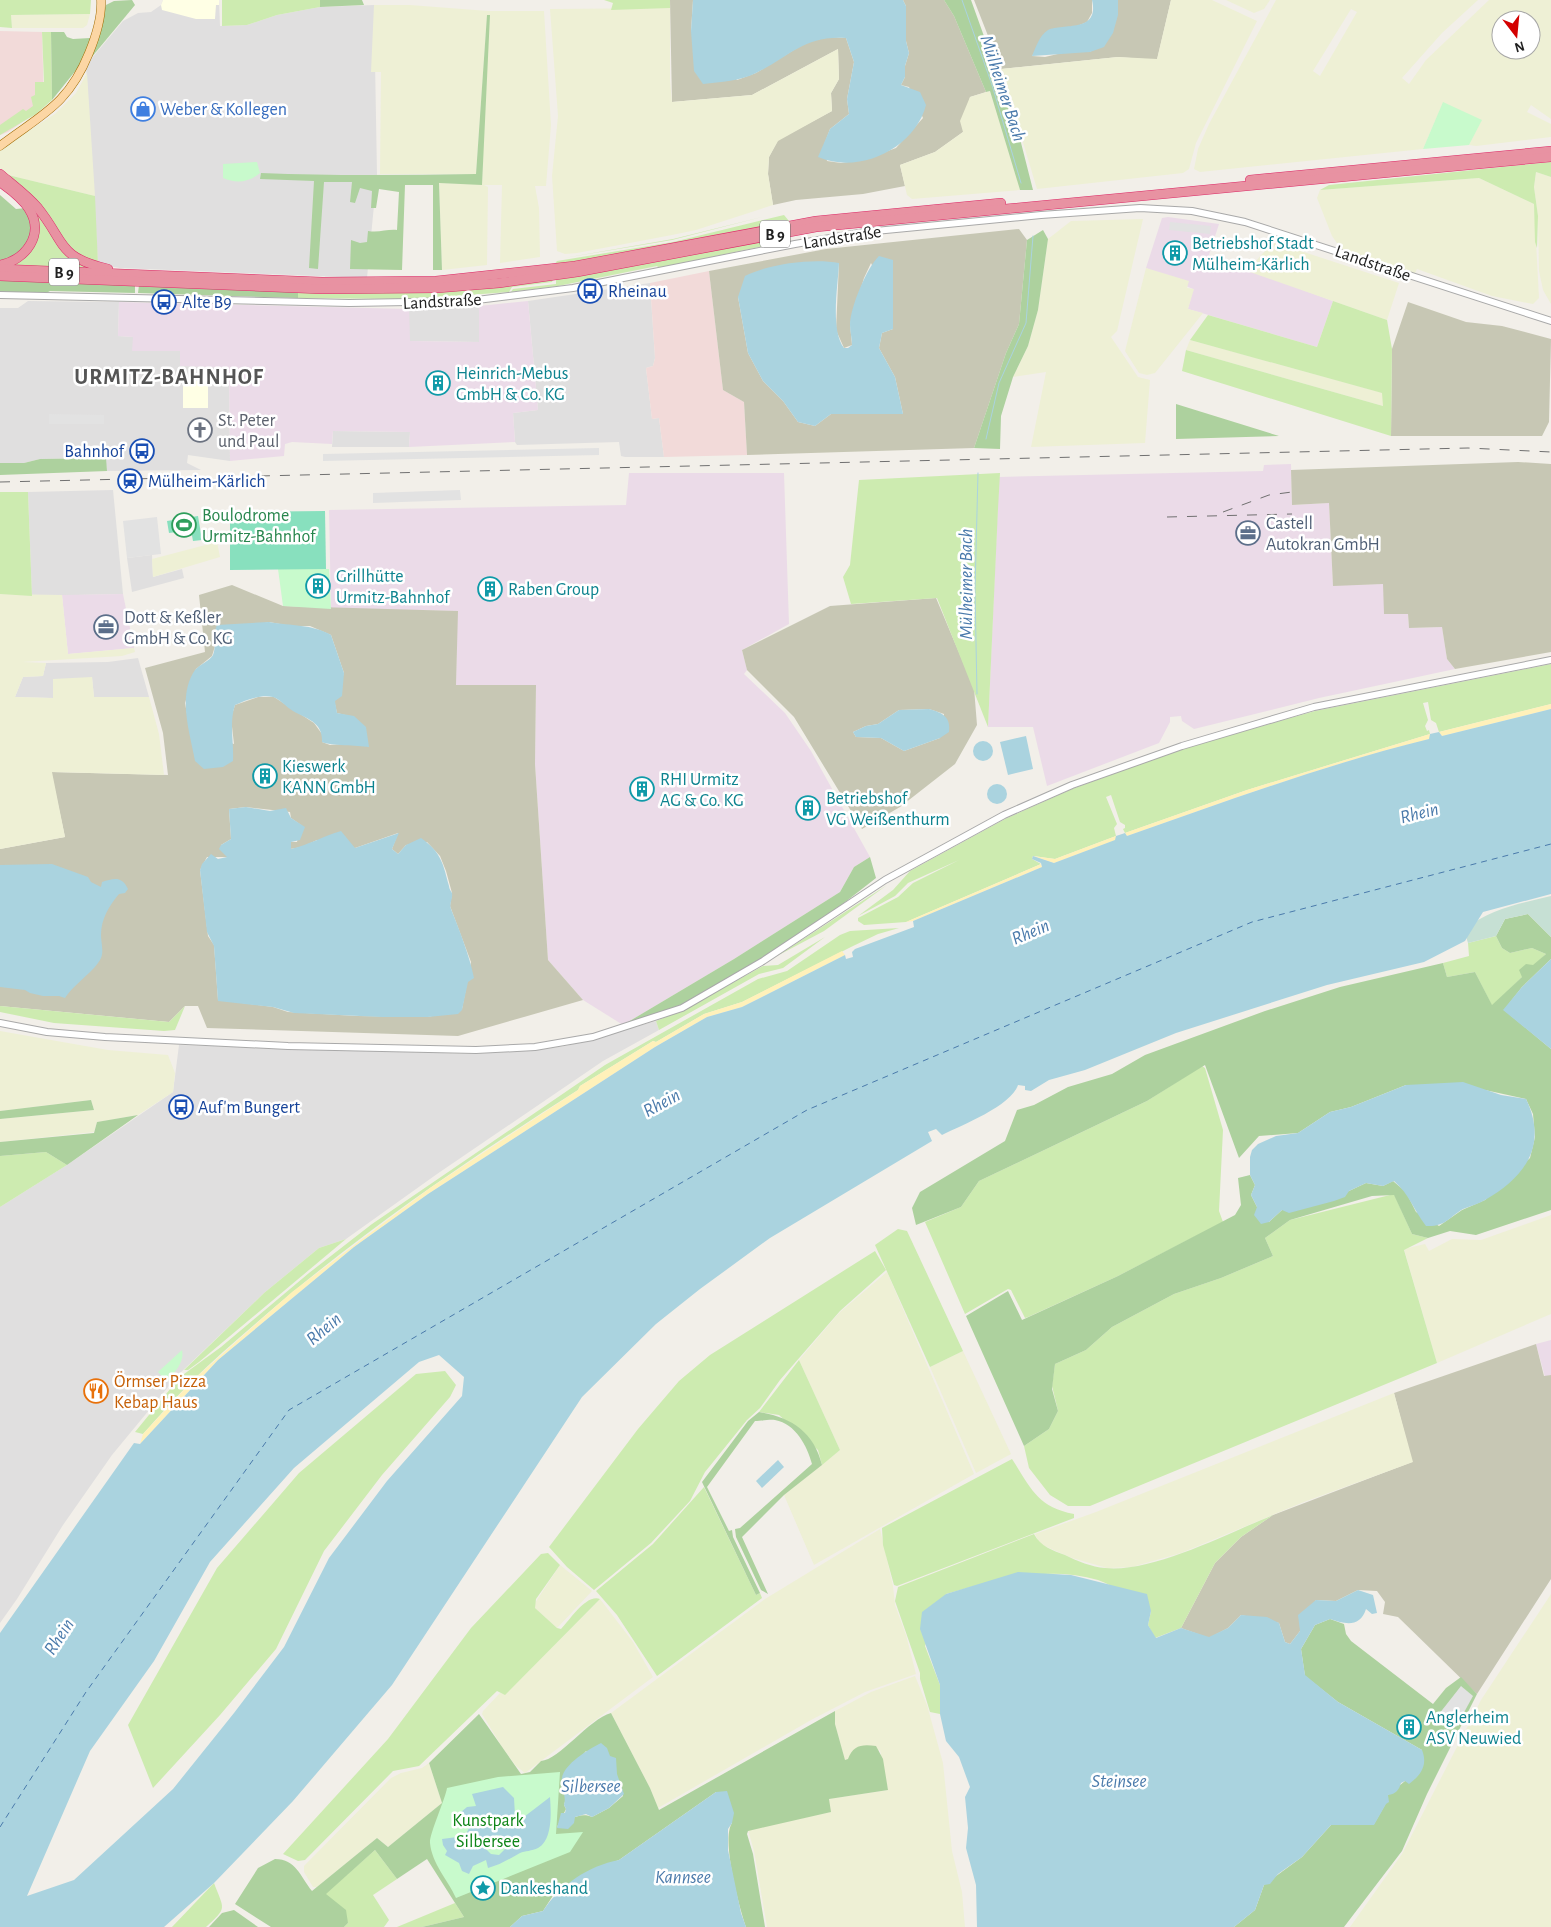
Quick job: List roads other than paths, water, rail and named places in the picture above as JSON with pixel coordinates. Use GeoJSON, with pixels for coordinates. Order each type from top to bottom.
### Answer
{"type":"FeatureCollection","features":[{"type":"Feature","properties":{"kind":"highway","name":"B 9"},"geometry":{"type":"LineString","coordinates":[[0,267],[369,283],[488,277],[575,266],[816,221],[911,210],[1551,151]]}},
{"type":"Feature","properties":{"kind":"highway","name":"B 9"},"geometry":{"type":"LineString","coordinates":[[0,276],[322,289],[446,287],[577,272],[816,227],[1551,158]]}},
{"type":"Feature","properties":{"kind":"highway"},"geometry":{"type":"LineString","coordinates":[[0,174],[38,208],[62,246],[72,256],[88,264],[128,274]]}},
{"type":"Feature","properties":{"kind":"highway","name":"B 9"},"geometry":{"type":"LineString","coordinates":[[0,182],[28,208],[34,226],[32,241],[26,251],[13,261],[0,267]]}},
{"type":"Feature","properties":{"kind":"main road"},"geometry":{"type":"LineString","coordinates":[[0,146],[40,119],[73,86],[95,38],[102,0]]}},
{"type":"Feature","properties":{"kind":"main road"},"geometry":{"type":"LineString","coordinates":[[0,140],[47,108],[83,65]]}},
{"type":"Feature","properties":{"kind":"street","name":"Landstraße"},"geometry":{"type":"LineString","coordinates":[[0,295],[368,303],[469,301],[573,288],[795,244],[866,232],[1041,215],[1140,208],[1192,211],[1254,224],[1551,321]]}},
{"type":"Feature","properties":{"kind":"street"},"geometry":{"type":"LineString","coordinates":[[0,1023],[47,1032],[105,1037],[318,1046],[476,1050],[535,1047],[593,1037],[682,1008],[763,961],[885,880],[1004,815],[1072,784],[1182,746],[1314,707],[1551,660]]}},
{"type":"Feature","properties":{"kind":"water"},"geometry":{"type":"Polygon","coordinates":[[[693,0],[903,0],[906,6],[906,41],[909,53],[905,66],[905,77],[901,85],[920,92],[926,105],[920,120],[910,134],[898,145],[884,154],[868,160],[851,163],[834,162],[818,157],[830,129],[849,114],[847,99],[854,62],[846,38],[832,38],[808,43],[750,76],[730,81],[703,84],[694,71],[691,31],[693,0]]]}},
{"type":"Feature","properties":{"kind":"water"},"geometry":{"type":"Polygon","coordinates":[[[1092,0],[1118,0],[1118,15],[1113,33],[1104,47],[1090,52],[1032,56],[1040,38],[1048,30],[1079,25],[1091,18],[1093,10],[1092,0]]]}},
{"type":"Feature","properties":{"kind":"water"},"geometry":{"type":"Polygon","coordinates":[[[879,256],[893,260],[893,329],[882,333],[879,348],[895,377],[903,414],[831,414],[815,426],[798,422],[783,401],[763,381],[748,353],[738,297],[745,276],[766,268],[791,263],[817,261],[839,263],[836,307],[837,330],[844,348],[848,348],[852,345],[850,325],[856,299],[869,269],[879,256]]]}},
{"type":"Feature","properties":{"kind":"water"},"geometry":{"type":"Polygon","coordinates":[[[269,622],[309,627],[331,635],[344,673],[342,696],[335,701],[337,713],[354,716],[366,727],[369,747],[322,742],[320,730],[309,719],[293,711],[276,698],[268,696],[259,697],[235,705],[232,726],[233,761],[223,767],[204,769],[195,761],[186,715],[187,691],[190,680],[195,670],[213,655],[217,625],[269,622]]]}},
{"type":"Feature","properties":{"kind":"water"},"geometry":{"type":"Polygon","coordinates":[[[929,709],[945,716],[949,723],[949,732],[940,738],[904,751],[881,738],[856,737],[853,732],[866,726],[878,724],[899,710],[929,709]]]}},
{"type":"Feature","properties":{"kind":"water","name":"Rhein"},"geometry":{"type":"Polygon","coordinates":[[[1551,709],[1551,894],[1483,912],[1465,941],[1424,962],[1327,985],[1176,1033],[1085,1070],[1049,1080],[1031,1091],[1025,1090],[1025,1086],[1018,1085],[1014,1093],[985,1114],[942,1135],[936,1129],[928,1132],[932,1141],[770,1238],[700,1289],[656,1324],[582,1397],[392,1685],[293,1801],[214,1883],[164,1927],[0,1927],[0,1633],[134,1443],[140,1444],[218,1360],[354,1247],[428,1194],[655,1047],[707,1017],[742,1007],[845,955],[846,959],[853,957],[852,952],[855,949],[914,927],[913,921],[1042,867],[1041,863],[1032,859],[1033,856],[1054,863],[1115,840],[1116,836],[1125,833],[1127,836],[1315,771],[1429,739],[1430,734],[1439,732],[1442,736],[1551,709]],[[439,1355],[419,1362],[294,1468],[210,1562],[154,1661],[90,1751],[27,1896],[74,1880],[173,1789],[284,1647],[329,1558],[387,1481],[462,1396],[464,1377],[439,1355]]]}},
{"type":"Feature","properties":{"kind":"water"},"geometry":{"type":"Polygon","coordinates":[[[1026,736],[1033,769],[1008,775],[1000,742],[1026,736]]]}},
{"type":"Feature","properties":{"kind":"water"},"geometry":{"type":"Polygon","coordinates":[[[983,741],[990,744],[993,751],[990,758],[983,761],[976,758],[973,751],[976,744],[983,741]]]}},
{"type":"Feature","properties":{"kind":"water"},"geometry":{"type":"Polygon","coordinates":[[[997,784],[1004,787],[1007,794],[1004,801],[997,804],[990,801],[987,794],[990,787],[997,784]]]}},
{"type":"Feature","properties":{"kind":"water"},"geometry":{"type":"Polygon","coordinates":[[[246,807],[270,811],[286,808],[291,818],[305,827],[300,840],[291,842],[291,849],[341,831],[355,848],[399,833],[392,849],[398,854],[406,845],[421,838],[428,843],[441,859],[452,893],[451,909],[467,952],[474,978],[468,982],[462,1010],[458,1014],[428,1017],[382,1017],[294,1013],[273,1007],[218,1001],[214,946],[207,932],[200,870],[202,864],[211,854],[218,859],[227,857],[219,849],[221,845],[231,839],[229,809],[246,807]]]}},
{"type":"Feature","properties":{"kind":"water"},"geometry":{"type":"Polygon","coordinates":[[[52,864],[88,877],[91,882],[101,887],[102,882],[117,879],[123,882],[128,889],[125,893],[119,894],[104,918],[101,929],[101,958],[65,998],[43,996],[25,990],[0,987],[0,865],[52,864]]]}},
{"type":"Feature","properties":{"kind":"water"},"geometry":{"type":"Polygon","coordinates":[[[1551,959],[1551,1049],[1503,1010],[1522,987],[1551,959]]]}},
{"type":"Feature","properties":{"kind":"water"},"geometry":{"type":"Polygon","coordinates":[[[1463,1082],[1501,1095],[1526,1099],[1532,1115],[1535,1131],[1534,1145],[1529,1158],[1522,1170],[1512,1181],[1499,1191],[1463,1209],[1446,1221],[1432,1226],[1426,1226],[1408,1197],[1394,1181],[1383,1186],[1366,1183],[1349,1191],[1345,1197],[1334,1201],[1289,1213],[1282,1210],[1269,1222],[1261,1224],[1254,1215],[1257,1207],[1251,1195],[1255,1185],[1250,1175],[1250,1157],[1252,1150],[1258,1144],[1276,1136],[1298,1133],[1330,1112],[1351,1107],[1406,1085],[1463,1082]]]}},
{"type":"Feature","properties":{"kind":"water"},"geometry":{"type":"Polygon","coordinates":[[[778,1460],[784,1467],[762,1488],[756,1481],[778,1460]]]}},
{"type":"Feature","properties":{"kind":"water","name":"Steinsee"},"geometry":{"type":"Polygon","coordinates":[[[1018,1572],[1071,1575],[1147,1594],[1151,1611],[1148,1625],[1156,1638],[1181,1628],[1209,1637],[1228,1628],[1241,1615],[1267,1617],[1279,1623],[1285,1642],[1290,1644],[1300,1631],[1298,1615],[1316,1600],[1336,1601],[1358,1590],[1373,1595],[1377,1613],[1372,1614],[1366,1609],[1356,1622],[1346,1623],[1330,1619],[1315,1625],[1301,1649],[1305,1675],[1338,1702],[1422,1750],[1424,1765],[1417,1777],[1409,1784],[1405,1781],[1401,1783],[1397,1791],[1388,1795],[1389,1802],[1374,1825],[1331,1825],[1302,1857],[1278,1874],[1270,1884],[1264,1885],[1255,1910],[1234,1927],[977,1927],[976,1885],[966,1848],[968,1828],[965,1797],[970,1787],[959,1757],[946,1741],[940,1714],[940,1685],[920,1629],[922,1612],[946,1594],[1018,1572]]]}},
{"type":"Feature","properties":{"kind":"water","name":"Silbersee"},"geometry":{"type":"Polygon","coordinates":[[[601,1743],[607,1748],[610,1756],[616,1758],[617,1774],[624,1794],[609,1808],[592,1817],[586,1814],[575,1817],[574,1823],[568,1829],[557,1828],[561,1813],[565,1813],[566,1809],[562,1778],[567,1767],[601,1743]]]}},
{"type":"Feature","properties":{"kind":"water","name":"Silbersee"},"geometry":{"type":"Polygon","coordinates":[[[503,1787],[514,1798],[515,1815],[520,1820],[550,1797],[549,1832],[543,1844],[538,1848],[520,1853],[492,1867],[488,1868],[486,1860],[473,1866],[469,1874],[462,1871],[459,1863],[445,1855],[447,1851],[442,1839],[465,1836],[471,1824],[461,1812],[467,1807],[476,1806],[472,1794],[503,1787]],[[498,1835],[491,1837],[486,1849],[491,1854],[499,1855],[506,1848],[504,1840],[498,1835]]]}},
{"type":"Feature","properties":{"kind":"water","name":"Kannsee"},"geometry":{"type":"Polygon","coordinates":[[[727,1791],[734,1813],[732,1823],[728,1829],[728,1850],[741,1913],[746,1927],[510,1927],[522,1916],[543,1911],[566,1885],[576,1878],[596,1867],[619,1860],[716,1792],[727,1791]]]}},
{"type":"Feature","properties":{"kind":"waterway","name":"Mülheimer Bach"},"geometry":{"type":"LineString","coordinates":[[962,0],[992,85],[1021,183]]}},
{"type":"Feature","properties":{"kind":"waterway","name":"Mülheimer Bach"},"geometry":{"type":"LineString","coordinates":[[986,439],[999,383],[1026,323],[1033,236]]}},
{"type":"Feature","properties":{"kind":"waterway","name":"Mülheimer Bach"},"geometry":{"type":"LineString","coordinates":[[977,694],[975,590],[978,473]]}},
{"type":"Feature","properties":{"kind":"railway"},"geometry":{"type":"LineString","coordinates":[[0,482],[1468,448],[1551,452]]}},
{"type":"Feature","properties":{"kind":"railway"},"geometry":{"type":"LineString","coordinates":[[1223,512],[1269,495],[1292,492]]}},
{"type":"Feature","properties":{"kind":"railway"},"geometry":{"type":"LineString","coordinates":[[1167,517],[1292,514]]}},
{"type":"Feature","properties":{"kind":"place","name":"Weber & Kollegen"},"geometry":{"type":"Point","coordinates":[143,109]}},
{"type":"Feature","properties":{"kind":"place","name":"Betriebshof Stadt Mülheim-Kärlich"},"geometry":{"type":"Point","coordinates":[1175,253]}},
{"type":"Feature","properties":{"kind":"place","name":"Rheinau"},"geometry":{"type":"Point","coordinates":[590,291]}},
{"type":"Feature","properties":{"kind":"place","name":"Alte B9"},"geometry":{"type":"Point","coordinates":[164,302]}},
{"type":"Feature","properties":{"kind":"place","name":"Heinrich-Mebus GmbH & Co. KG"},"geometry":{"type":"Point","coordinates":[438,383]}},
{"type":"Feature","properties":{"kind":"place","name":"St. Peter und Paul"},"geometry":{"type":"Point","coordinates":[200,430]}},
{"type":"Feature","properties":{"kind":"place","name":"Bahnhof"},"geometry":{"type":"Point","coordinates":[142,451]}},
{"type":"Feature","properties":{"kind":"place","name":"Mülheim-Kärlich"},"geometry":{"type":"Point","coordinates":[130,481]}},
{"type":"Feature","properties":{"kind":"place","name":"Boulodrome Urmitz-Bahnhof"},"geometry":{"type":"Point","coordinates":[184,525]}},
{"type":"Feature","properties":{"kind":"place","name":"Castell Autokran GmbH"},"geometry":{"type":"Point","coordinates":[1248,533]}},
{"type":"Feature","properties":{"kind":"place","name":"Grillhütte Urmitz-Bahnhof"},"geometry":{"type":"Point","coordinates":[318,586]}},
{"type":"Feature","properties":{"kind":"place","name":"Raben Group"},"geometry":{"type":"Point","coordinates":[490,589]}},
{"type":"Feature","properties":{"kind":"place","name":"Dott & Keßler GmbH & Co. KG"},"geometry":{"type":"Point","coordinates":[106,627]}},
{"type":"Feature","properties":{"kind":"place","name":"Kieswerk KANN GmbH"},"geometry":{"type":"Point","coordinates":[265,776]}},
{"type":"Feature","properties":{"kind":"place","name":"RHI Urmitz AG & Co. KG"},"geometry":{"type":"Point","coordinates":[642,789]}},
{"type":"Feature","properties":{"kind":"place","name":"Betriebshof VG Weißenthurm"},"geometry":{"type":"Point","coordinates":[808,808]}},
{"type":"Feature","properties":{"kind":"place","name":"Auf'm Bungert"},"geometry":{"type":"Point","coordinates":[181,1107]}},
{"type":"Feature","properties":{"kind":"place","name":"Örmser Pizza Kebap Haus"},"geometry":{"type":"Point","coordinates":[96,1391]}},
{"type":"Feature","properties":{"kind":"place","name":"Anglerheim ASV Neuwied"},"geometry":{"type":"Point","coordinates":[1409,1727]}},
{"type":"Feature","properties":{"kind":"place","name":"Dankeshand"},"geometry":{"type":"Point","coordinates":[483,1888]}},
{"type":"Feature","properties":{"kind":"district","name":"URMITZ-BAHNHOF"},"geometry":{"type":"Point","coordinates":[169,376]}},
{"type":"Feature","properties":{"kind":"park label","name":"Kunstpark Silbersee"},"geometry":{"type":"Point","coordinates":[488,1830]}}]}
